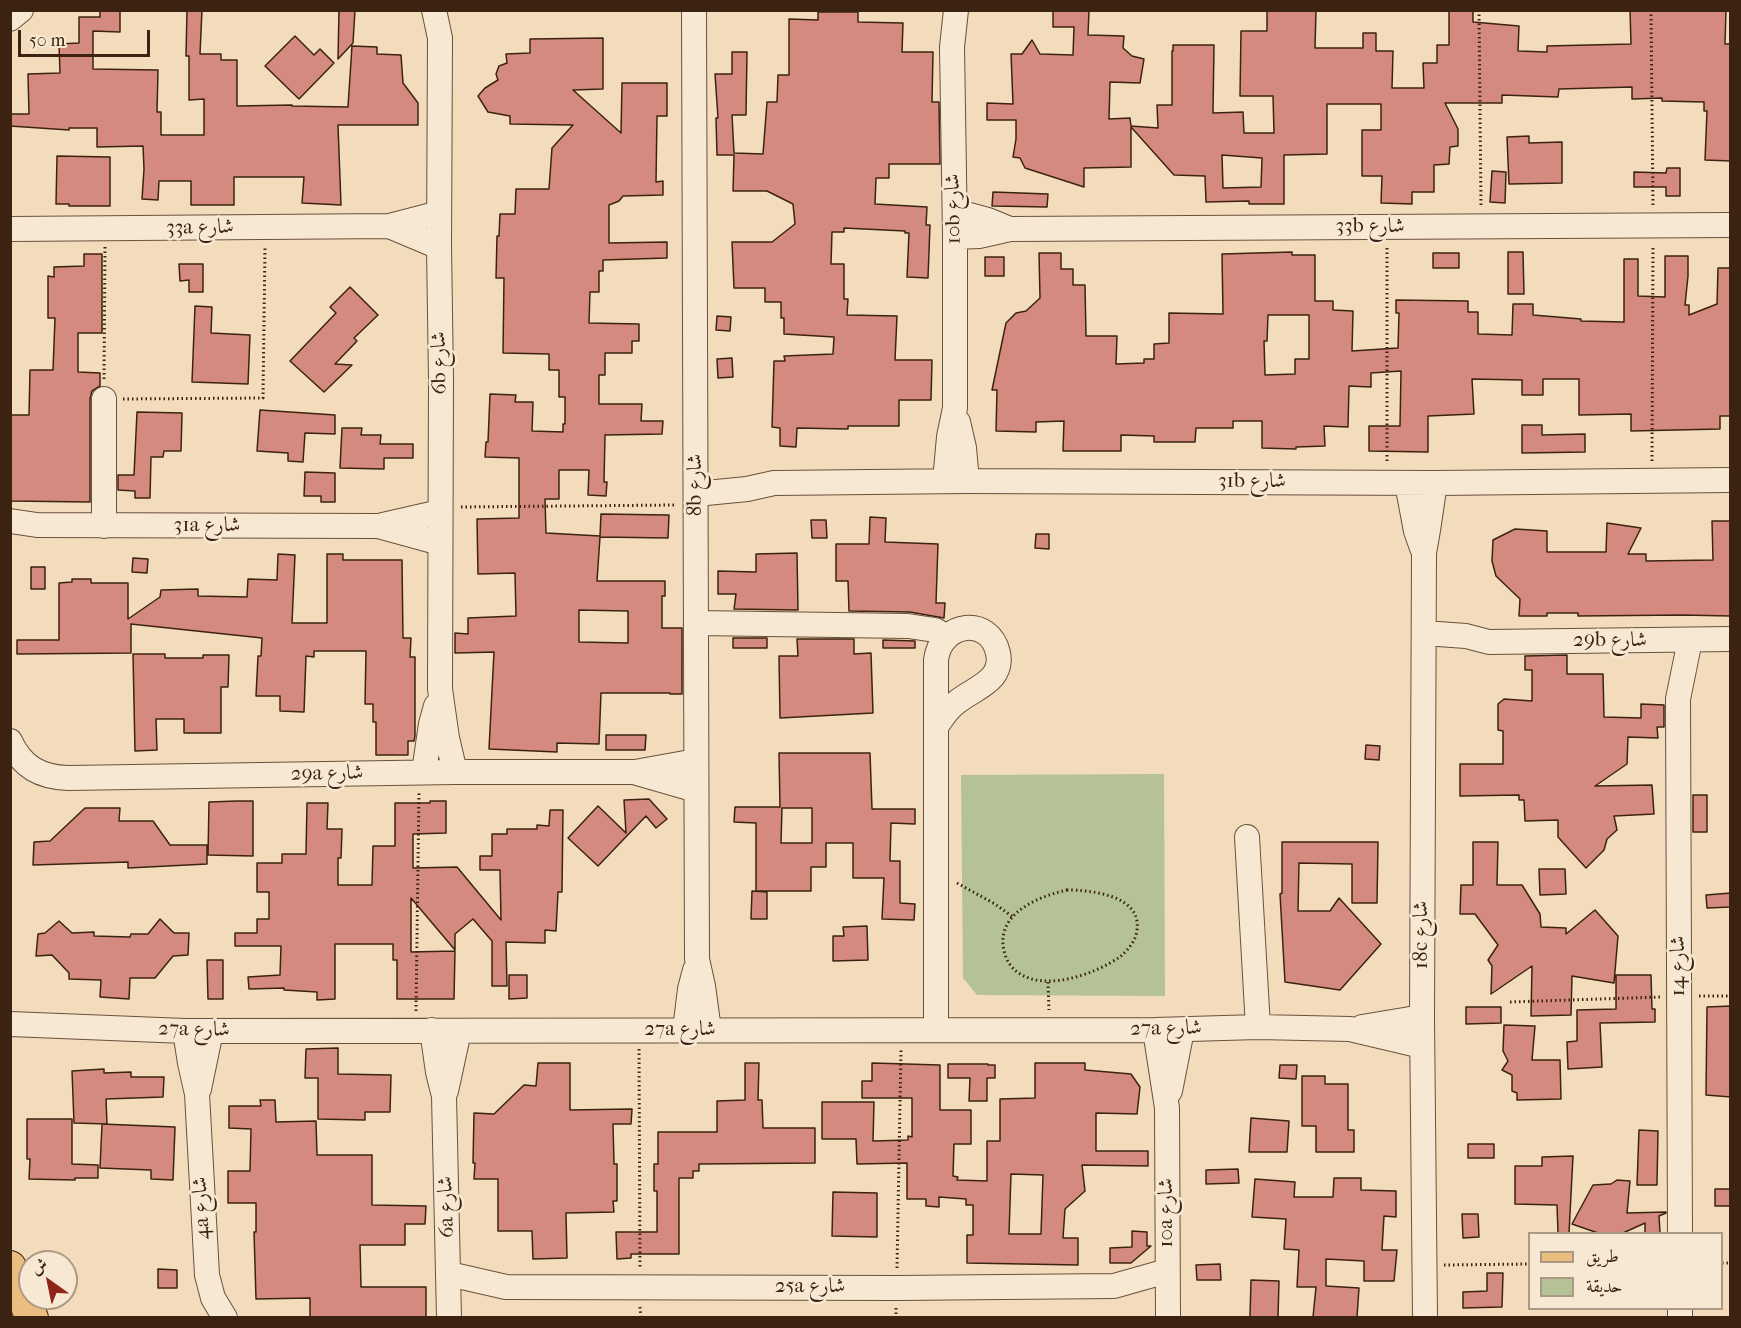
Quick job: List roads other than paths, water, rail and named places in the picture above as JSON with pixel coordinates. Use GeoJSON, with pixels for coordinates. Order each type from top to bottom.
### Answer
{"type":"FeatureCollection","features":[{"type":"Feature","properties":{"kind":"main road"},"geometry":{"type":"LineString","coordinates":[[10,1267],[32,1317]]}},
{"type":"Feature","properties":{"kind":"street"},"geometry":{"type":"LineString","coordinates":[[10,19],[21,10]]}},
{"type":"Feature","properties":{"kind":"street","name":"6b شارع"},"geometry":{"type":"LineString","coordinates":[[434,10],[440,38],[440,689],[447,738],[455,772]]}},
{"type":"Feature","properties":{"kind":"street","name":"6b شارع"},"geometry":{"type":"LineString","coordinates":[[440,38],[447,10]]}},
{"type":"Feature","properties":{"kind":"street","name":"8b شارع"},"geometry":{"type":"LineString","coordinates":[[694,10],[697,959],[709,1030]]}},
{"type":"Feature","properties":{"kind":"street","name":"10b شارع"},"geometry":{"type":"LineString","coordinates":[[956,10],[952,47],[955,408],[962,439],[956,481]]}},
{"type":"Feature","properties":{"kind":"street","name":"33b شارع"},"geometry":{"type":"LineString","coordinates":[[955,212],[988,220],[1010,229]]}},
{"type":"Feature","properties":{"kind":"street","name":"33a شارع"},"geometry":{"type":"LineString","coordinates":[[11,230],[389,226],[439,213]]}},
{"type":"Feature","properties":{"kind":"street","name":"33b شارع"},"geometry":{"type":"LineString","coordinates":[[955,237],[979,236],[1010,229],[1731,225]]}},
{"type":"Feature","properties":{"kind":"street","name":"33a شارع"},"geometry":{"type":"LineString","coordinates":[[389,226],[439,247]]}},
{"type":"Feature","properties":{"kind":"street"},"geometry":{"type":"LineString","coordinates":[[104,399],[104,526]]}},
{"type":"Feature","properties":{"kind":"street","name":"31b شارع"},"geometry":{"type":"LineString","coordinates":[[696,491],[753,479],[774,483],[956,481],[1435,483],[1731,480]]}},
{"type":"Feature","properties":{"kind":"street","name":"18c شارع"},"geometry":{"type":"LineString","coordinates":[[1397,483],[1424,553]]}},
{"type":"Feature","properties":{"kind":"street","name":"18c شارع"},"geometry":{"type":"LineString","coordinates":[[1425,1317],[1422,1046],[1424,553],[1435,483]]}},
{"type":"Feature","properties":{"kind":"street","name":"31a شارع"},"geometry":{"type":"LineString","coordinates":[[10,521],[37,525],[104,526],[378,526],[440,510]]}},
{"type":"Feature","properties":{"kind":"street","name":"31a شارع"},"geometry":{"type":"LineString","coordinates":[[10,532],[37,525]]}},
{"type":"Feature","properties":{"kind":"street","name":"31a شارع"},"geometry":{"type":"LineString","coordinates":[[378,526],[440,543]]}},
{"type":"Feature","properties":{"kind":"street"},"geometry":{"type":"LineString","coordinates":[[696,623],[908,626],[935,630],[946,636]]}},
{"type":"Feature","properties":{"kind":"street"},"geometry":{"type":"LineString","coordinates":[[936,727],[950,707],[995,675],[999,656],[996,646],[991,638],[974,628],[964,628],[946,636],[940,643],[936,660],[936,727],[936,1030]]}},
{"type":"Feature","properties":{"kind":"street","name":"29b شارع"},"geometry":{"type":"LineString","coordinates":[[1424,642],[1458,648],[1489,642],[1731,639]]}},
{"type":"Feature","properties":{"kind":"street","name":"شارع 14"},"geometry":{"type":"LineString","coordinates":[[1663,640],[1678,699]]}},
{"type":"Feature","properties":{"kind":"street","name":"شارع 14"},"geometry":{"type":"LineString","coordinates":[[1680,1232],[1678,699],[1690,640]]}},
{"type":"Feature","properties":{"kind":"street","name":"6b شارع"},"geometry":{"type":"LineString","coordinates":[[422,772],[440,689]]}},
{"type":"Feature","properties":{"kind":"street","name":"29a شارع"},"geometry":{"type":"LineString","coordinates":[[10,741],[23,761],[36,771],[51,777],[68,778],[422,772],[635,772],[696,760]]}},
{"type":"Feature","properties":{"kind":"street","name":"29a شارع"},"geometry":{"type":"LineString","coordinates":[[635,772],[696,790]]}},
{"type":"Feature","properties":{"kind":"street"},"geometry":{"type":"LineString","coordinates":[[1247,837],[1258,1027]]}},
{"type":"Feature","properties":{"kind":"street","name":"8b شارع"},"geometry":{"type":"LineString","coordinates":[[685,1030],[690,989],[697,959]]}},
{"type":"Feature","properties":{"kind":"street","name":"27a شارع"},"geometry":{"type":"LineString","coordinates":[[10,1024],[185,1031],[1182,1030],[1258,1027],[1350,1029],[1422,1017]]}},
{"type":"Feature","properties":{"kind":"street","name":"27a شارع"},"geometry":{"type":"LineString","coordinates":[[1350,1029],[1422,1046]]}},
{"type":"Feature","properties":{"kind":"street","name":"6a شارع"},"geometry":{"type":"LineString","coordinates":[[424,1030],[444,1096],[449,1295]]}},
{"type":"Feature","properties":{"kind":"street","name":"10a شارع"},"geometry":{"type":"LineString","coordinates":[[1155,1030],[1167,1108],[1168,1309]]}},
{"type":"Feature","properties":{"kind":"street","name":"10a شارع"},"geometry":{"type":"LineString","coordinates":[[1167,1108],[1182,1030]]}},
{"type":"Feature","properties":{"kind":"street","name":"4a شارع"},"geometry":{"type":"LineString","coordinates":[[185,1031],[197,1094],[207,1275],[213,1298],[225,1317]]}},
{"type":"Feature","properties":{"kind":"street","name":"4a شارع"},"geometry":{"type":"LineString","coordinates":[[197,1094],[211,1031]]}},
{"type":"Feature","properties":{"kind":"street","name":"6a شارع"},"geometry":{"type":"LineString","coordinates":[[444,1096],[459,1031]]}},
{"type":"Feature","properties":{"kind":"street","name":"25a شارع"},"geometry":{"type":"LineString","coordinates":[[449,1295],[506,1287],[1114,1286],[1167,1271]]}},
{"type":"Feature","properties":{"kind":"street","name":"25a شارع"},"geometry":{"type":"LineString","coordinates":[[1114,1286],[1168,1309]]}}]}
